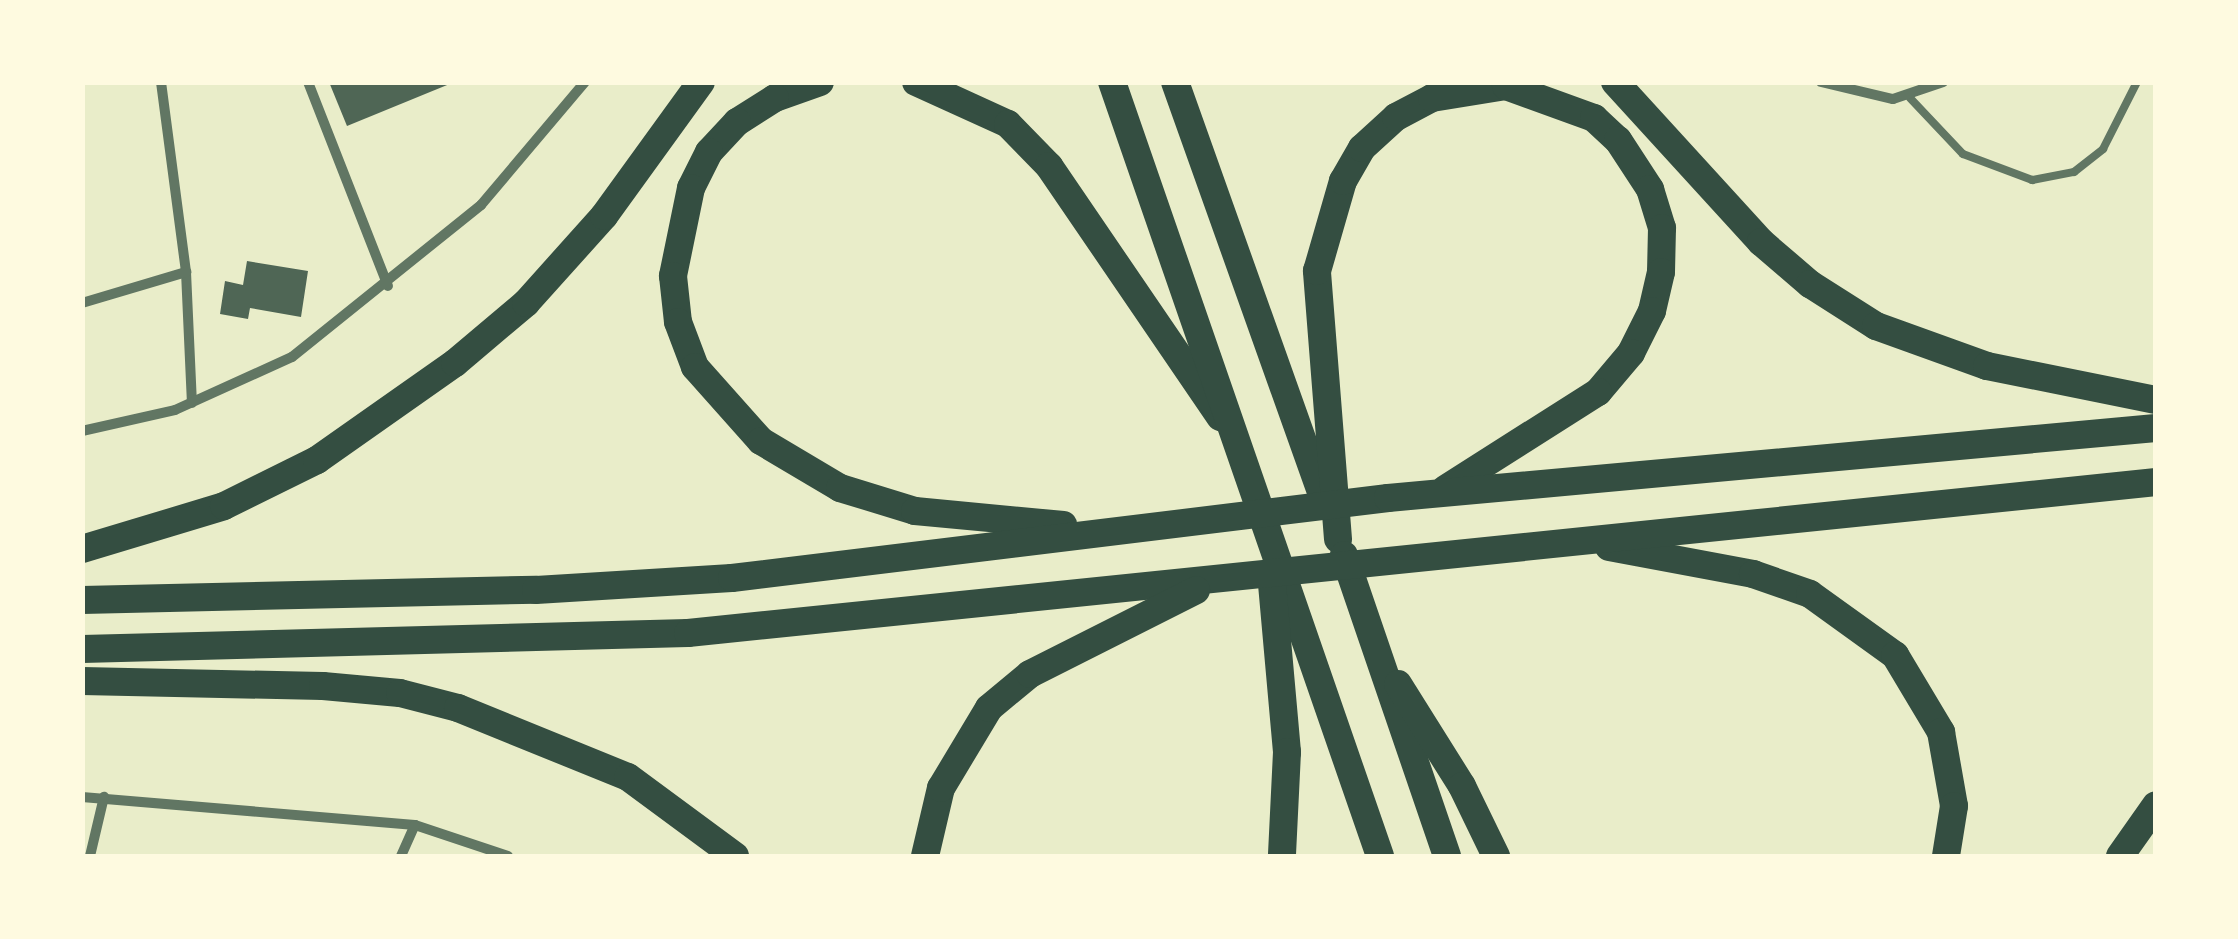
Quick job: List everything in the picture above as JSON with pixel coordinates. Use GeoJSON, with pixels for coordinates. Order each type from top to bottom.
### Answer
{"type":"FeatureCollection","features":[{"type":"Feature","properties":{"kind":"highway"},"geometry":{"type":"LineString","coordinates":[[82,549],[224,506],[302,468],[455,363],[526,303],[604,216],[701,82]]}},
{"type":"Feature","properties":{"kind":"highway"},"geometry":{"type":"LineString","coordinates":[[820,82],[775,98],[737,122],[710,152],[691,188],[672,276],[678,322],[695,367],[761,441],[840,488],[915,511],[1114,530]]}},
{"type":"Feature","properties":{"kind":"highway"},"geometry":{"type":"LineString","coordinates":[[916,82],[1008,124],[1049,166],[1243,451]]}},
{"type":"Feature","properties":{"kind":"highway"},"geometry":{"type":"LineString","coordinates":[[1112,82],[1243,451],[1270,552],[1380,856]]}},
{"type":"Feature","properties":{"kind":"highway"},"geometry":{"type":"LineString","coordinates":[[1175,82],[1447,856]]}},
{"type":"Feature","properties":{"kind":"highway"},"geometry":{"type":"LineString","coordinates":[[1616,82],[1760,242],[1810,284],[1876,326],[1987,366],[2156,400]]}},
{"type":"Feature","properties":{"kind":"highway"},"geometry":{"type":"LineString","coordinates":[[1338,539],[1317,270],[1343,181],[1362,148],[1396,117],[1432,98],[1472,87],[1534,91],[1594,118],[1634,159],[1662,228],[1656,298],[1631,353],[1598,392],[1438,493]]}},
{"type":"Feature","properties":{"kind":"highway"},"geometry":{"type":"LineString","coordinates":[[82,600],[536,590],[732,578],[1388,498],[2156,428]]}},
{"type":"Feature","properties":{"kind":"highway"},"geometry":{"type":"LineString","coordinates":[[82,649],[688,633],[1216,583],[1578,541],[2156,482]]}},
{"type":"Feature","properties":{"kind":"highway"},"geometry":{"type":"LineString","coordinates":[[1578,541],[1753,574],[1810,594],[1895,655],[1941,732],[1954,806],[1946,856]]}},
{"type":"Feature","properties":{"kind":"highway"},"geometry":{"type":"LineString","coordinates":[[1270,552],[1287,752],[1282,856]]}},
{"type":"Feature","properties":{"kind":"highway"},"geometry":{"type":"LineString","coordinates":[[926,856],[942,788],[989,708],[1030,674],[1216,583]]}},
{"type":"Feature","properties":{"kind":"highway"},"geometry":{"type":"LineString","coordinates":[[1379,657],[1435,740],[1496,856]]}},
{"type":"Feature","properties":{"kind":"highway"},"geometry":{"type":"LineString","coordinates":[[82,681],[323,686],[400,694],[458,708],[628,776],[735,856]]}},
{"type":"Feature","properties":{"kind":"highway"},"geometry":{"type":"LineString","coordinates":[[2120,856],[2156,804]]}},
{"type":"Feature","properties":{"kind":"street"},"geometry":{"type":"LineString","coordinates":[[161,82],[186,272],[192,403]]}},
{"type":"Feature","properties":{"kind":"street"},"geometry":{"type":"LineString","coordinates":[[308,82],[388,286]]}},
{"type":"Feature","properties":{"kind":"street"},"geometry":{"type":"LineString","coordinates":[[82,430],[192,403],[292,358],[388,286],[481,205],[585,82]]}},
{"type":"Feature","properties":{"kind":"street"},"geometry":{"type":"LineString","coordinates":[[1821,82],[1910,98],[1943,82]]}},
{"type":"Feature","properties":{"kind":"street"},"geometry":{"type":"LineString","coordinates":[[82,303],[186,272]]}},
{"type":"Feature","properties":{"kind":"street"},"geometry":{"type":"LineString","coordinates":[[82,797],[415,825],[508,856]]}},
{"type":"Feature","properties":{"kind":"street"},"geometry":{"type":"LineString","coordinates":[[90,856],[104,797]]}},
{"type":"Feature","properties":{"kind":"street"},"geometry":{"type":"LineString","coordinates":[[401,856],[415,825]]}},
{"type":"Feature","properties":{"kind":"lane"},"geometry":{"type":"LineString","coordinates":[[1910,98],[1963,154],[2032,180],[2074,172],[2103,149],[2137,82]]}},
{"type":"Feature","properties":{"kind":"building"},"geometry":{"type":"Polygon","coordinates":[[[329,82],[452,82],[452,83],[347,126],[329,82]]]}},
{"type":"Feature","properties":{"kind":"building"},"geometry":{"type":"Polygon","coordinates":[[[247,261],[308,271],[301,317],[250,308],[248,319],[220,314],[225,281],[243,285],[247,261]]]}}]}
